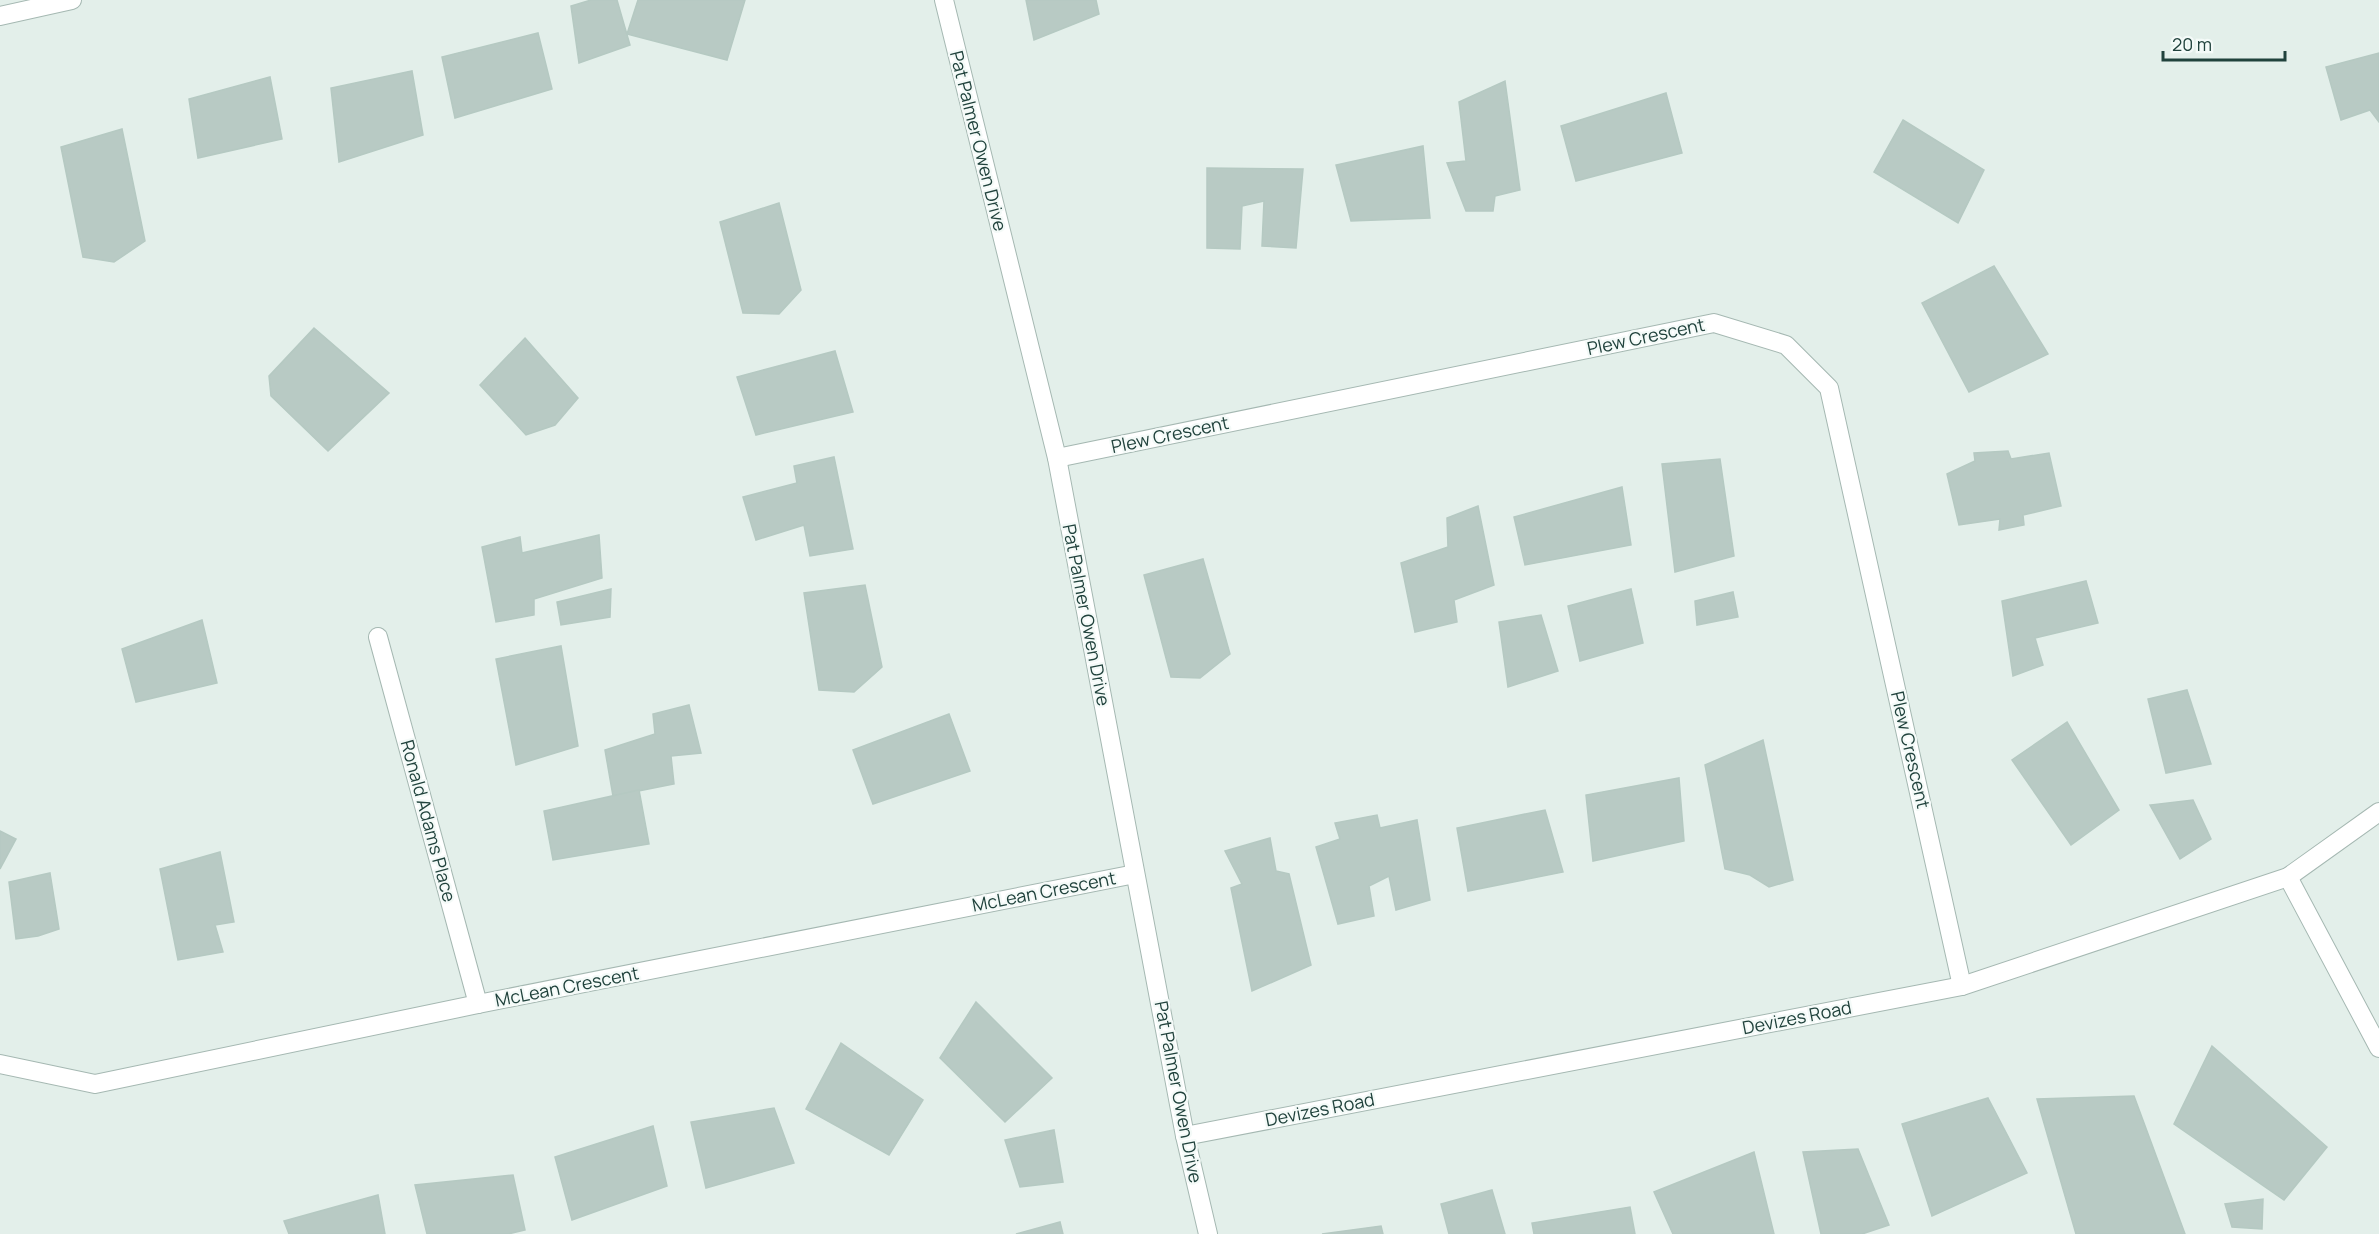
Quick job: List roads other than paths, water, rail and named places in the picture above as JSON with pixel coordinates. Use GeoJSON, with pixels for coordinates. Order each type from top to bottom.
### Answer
{"type":"FeatureCollection","features":[{"type":"Feature","properties":{"kind":"street"},"geometry":{"type":"LineString","coordinates":[[0,16],[72,0]]}},
{"type":"Feature","properties":{"kind":"street","name":"Pat Palmer Owen Drive"},"geometry":{"type":"LineString","coordinates":[[944,0],[1057,458],[1185,1136],[1208,1234]]}},
{"type":"Feature","properties":{"kind":"street","name":"Plew Crescent"},"geometry":{"type":"LineString","coordinates":[[1057,458],[1714,323],[1786,345],[1829,388],[1962,986]]}},
{"type":"Feature","properties":{"kind":"street","name":"Ronald Adams Place"},"geometry":{"type":"LineString","coordinates":[[378,637],[478,1004]]}},
{"type":"Feature","properties":{"kind":"street","name":"Devizes Road"},"geometry":{"type":"LineString","coordinates":[[1185,1136],[1962,986],[2288,877],[2379,813]]}},
{"type":"Feature","properties":{"kind":"street","name":"McLean Crescent"},"geometry":{"type":"LineString","coordinates":[[0,1064],[95,1084],[478,1004],[1135,874]]}},
{"type":"Feature","properties":{"kind":"street"},"geometry":{"type":"LineString","coordinates":[[2288,877],[2379,1048]]}}]}
